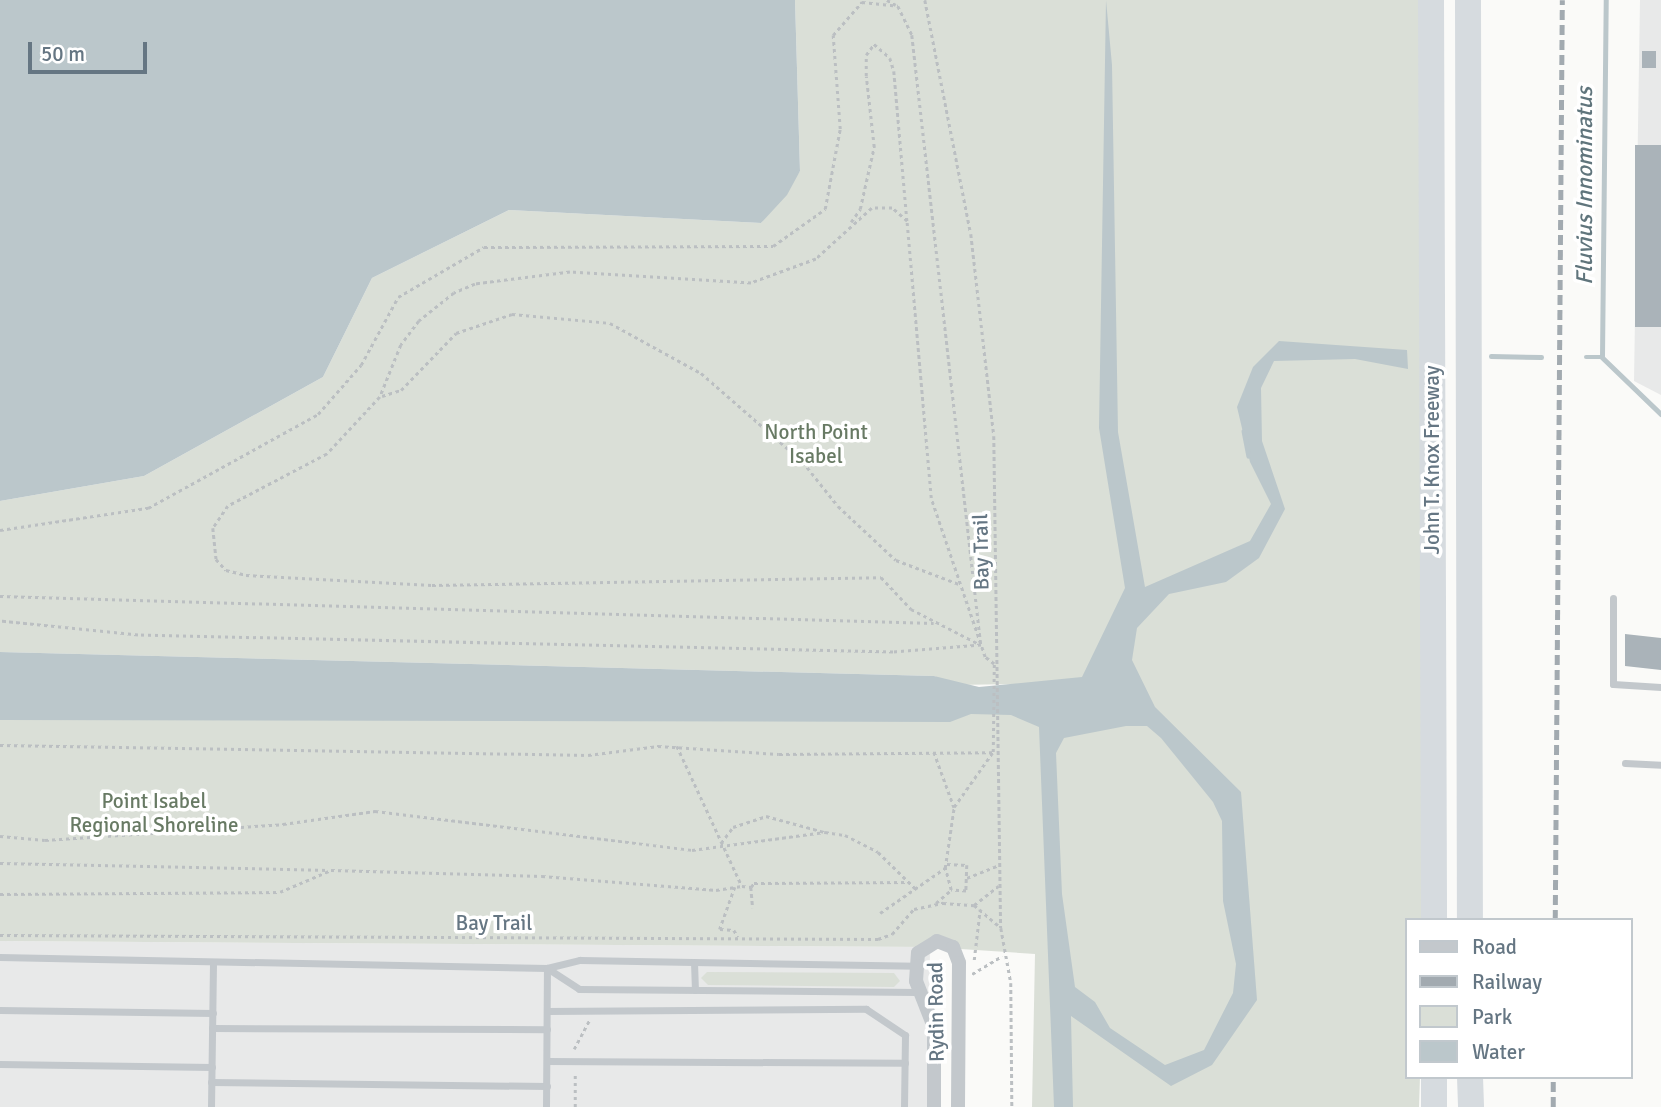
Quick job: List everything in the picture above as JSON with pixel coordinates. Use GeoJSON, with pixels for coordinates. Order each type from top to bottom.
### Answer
{"type":"FeatureCollection","features":[{"type":"Feature","properties":{"kind":"highway","name":"John T. Knox Freeway"},"geometry":{"type":"LineString","coordinates":[[1431,0],[1434,918]]}},
{"type":"Feature","properties":{"kind":"highway","name":"John T. Knox Freeway"},"geometry":{"type":"LineString","coordinates":[[1468,0],[1470,918]]}},
{"type":"Feature","properties":{"kind":"highway"},"geometry":{"type":"LineString","coordinates":[[1434,1079],[1434,1107]]}},
{"type":"Feature","properties":{"kind":"highway"},"geometry":{"type":"LineString","coordinates":[[1470,1079],[1471,1107]]}},
{"type":"Feature","properties":{"kind":"street","name":"Rydin Road"},"geometry":{"type":"LineString","coordinates":[[934,1107],[934,1027],[917,992],[916,966],[923,947],[942,941],[955,951],[958,973],[958,1107]]}},
{"type":"Feature","properties":{"kind":"lane"},"geometry":{"type":"LineString","coordinates":[[1613,598],[1612,684],[1661,687]]}},
{"type":"Feature","properties":{"kind":"lane"},"geometry":{"type":"LineString","coordinates":[[1625,763],[1661,765]]}},
{"type":"Feature","properties":{"kind":"lane"},"geometry":{"type":"LineString","coordinates":[[0,957],[214,965],[547,968],[580,960],[916,966]]}},
{"type":"Feature","properties":{"kind":"lane"},"geometry":{"type":"LineString","coordinates":[[694,962],[695,990]]}},
{"type":"Feature","properties":{"kind":"lane"},"geometry":{"type":"LineString","coordinates":[[211,1107],[214,965]]}},
{"type":"Feature","properties":{"kind":"lane"},"geometry":{"type":"LineString","coordinates":[[547,968],[579,989],[917,992]]}},
{"type":"Feature","properties":{"kind":"lane"},"geometry":{"type":"LineString","coordinates":[[546,1107],[547,968]]}},
{"type":"Feature","properties":{"kind":"lane"},"geometry":{"type":"LineString","coordinates":[[547,1011],[866,1009],[905,1035],[904,1107]]}},
{"type":"Feature","properties":{"kind":"lane"},"geometry":{"type":"LineString","coordinates":[[0,1010],[212,1013]]}},
{"type":"Feature","properties":{"kind":"lane"},"geometry":{"type":"LineString","coordinates":[[212,1028],[547,1030]]}},
{"type":"Feature","properties":{"kind":"lane"},"geometry":{"type":"LineString","coordinates":[[547,1061],[905,1063]]}},
{"type":"Feature","properties":{"kind":"lane"},"geometry":{"type":"LineString","coordinates":[[0,1064],[212,1067]]}},
{"type":"Feature","properties":{"kind":"lane"},"geometry":{"type":"LineString","coordinates":[[211,1082],[547,1086]]}},
{"type":"Feature","properties":{"kind":"path"},"geometry":{"type":"LineString","coordinates":[[887,0],[898,6],[912,35],[981,645]]}},
{"type":"Feature","properties":{"kind":"path","name":"Bay Trail"},"geometry":{"type":"LineString","coordinates":[[925,0],[971,234],[994,436],[1001,928],[1003,955],[1011,983],[1012,1107]]}},
{"type":"Feature","properties":{"kind":"path"},"geometry":{"type":"LineString","coordinates":[[0,530],[148,508],[318,414],[361,365],[398,298],[484,247],[773,246],[825,209],[839,129],[833,35],[862,2],[898,6]]}},
{"type":"Feature","properties":{"kind":"path"},"geometry":{"type":"LineString","coordinates":[[951,890],[946,866],[954,807],[993,752],[994,664],[981,645],[931,498],[894,71],[890,58],[874,44],[866,55],[866,76],[874,147],[860,209],[816,259],[751,284],[570,272],[475,284],[419,321],[401,345],[380,397],[327,454],[228,506],[213,528],[212,543],[216,559],[226,570],[432,585],[881,577],[911,610],[981,645]]}},
{"type":"Feature","properties":{"kind":"path"},"geometry":{"type":"LineString","coordinates":[[849,224],[881,205],[907,221]]}},
{"type":"Feature","properties":{"kind":"path"},"geometry":{"type":"LineString","coordinates":[[380,397],[401,390],[456,333],[512,314],[610,323],[701,373],[803,462],[838,506],[896,560],[959,584]]}},
{"type":"Feature","properties":{"kind":"path"},"geometry":{"type":"LineString","coordinates":[[0,596],[938,623]]}},
{"type":"Feature","properties":{"kind":"path"},"geometry":{"type":"LineString","coordinates":[[0,621],[138,635],[893,652],[981,645]]}},
{"type":"Feature","properties":{"kind":"path"},"geometry":{"type":"LineString","coordinates":[[0,745],[588,755],[677,746],[779,754],[993,752]]}},
{"type":"Feature","properties":{"kind":"path"},"geometry":{"type":"LineString","coordinates":[[677,746],[742,886]]}},
{"type":"Feature","properties":{"kind":"path"},"geometry":{"type":"LineString","coordinates":[[934,752],[954,807]]}},
{"type":"Feature","properties":{"kind":"path"},"geometry":{"type":"LineString","coordinates":[[0,836],[45,840],[393,811],[629,846],[692,849],[721,843],[825,832]]}},
{"type":"Feature","properties":{"kind":"path"},"geometry":{"type":"LineString","coordinates":[[721,843],[733,827],[766,816],[859,841],[917,890]]}},
{"type":"Feature","properties":{"kind":"path"},"geometry":{"type":"LineString","coordinates":[[0,863],[331,870],[751,887]]}},
{"type":"Feature","properties":{"kind":"path"},"geometry":{"type":"LineString","coordinates":[[880,913],[917,890],[946,866],[967,865],[967,891],[951,890],[936,903]]}},
{"type":"Feature","properties":{"kind":"path"},"geometry":{"type":"LineString","coordinates":[[967,878],[1000,865]]}},
{"type":"Feature","properties":{"kind":"path"},"geometry":{"type":"LineString","coordinates":[[0,894],[280,892],[331,870]]}},
{"type":"Feature","properties":{"kind":"path"},"geometry":{"type":"LineString","coordinates":[[751,887],[754,883],[909,882]]}},
{"type":"Feature","properties":{"kind":"path"},"geometry":{"type":"LineString","coordinates":[[1000,884],[974,905],[1001,928]]}},
{"type":"Feature","properties":{"kind":"path"},"geometry":{"type":"LineString","coordinates":[[736,887],[720,929],[734,930],[737,937]]}},
{"type":"Feature","properties":{"kind":"path"},"geometry":{"type":"LineString","coordinates":[[751,887],[753,908]]}},
{"type":"Feature","properties":{"kind":"path","name":"Bay Trail"},"geometry":{"type":"LineString","coordinates":[[0,935],[882,938],[911,911],[936,903],[974,905]]}},
{"type":"Feature","properties":{"kind":"path"},"geometry":{"type":"LineString","coordinates":[[974,974],[980,909]]}},
{"type":"Feature","properties":{"kind":"path"},"geometry":{"type":"LineString","coordinates":[[958,973],[974,974],[1003,955]]}},
{"type":"Feature","properties":{"kind":"path"},"geometry":{"type":"LineString","coordinates":[[575,1107],[574,1047],[595,1011]]}},
{"type":"Feature","properties":{"kind":"shaded area"},"geometry":{"type":"Polygon","coordinates":[[[1640,0],[1661,0],[1661,395],[1634,381],[1640,0]]]}},
{"type":"Feature","properties":{"kind":"shaded area"},"geometry":{"type":"Polygon","coordinates":[[[0,941],[930,947],[928,1107],[0,1107],[0,941]]]}},
{"type":"Feature","properties":{"kind":"green space"},"geometry":{"type":"Polygon","coordinates":[[[795,0],[1431,0],[1422,918],[1406,918],[1406,1079],[1420,1079],[1419,1107],[1032,1107],[1035,954],[930,947],[0,941],[0,682],[1035,699],[1023,684],[954,685],[934,676],[0,652],[0,501],[144,476],[323,377],[372,278],[509,210],[761,223],[800,171],[795,0]]]}},
{"type":"Feature","properties":{"kind":"green space"},"geometry":{"type":"Polygon","coordinates":[[[707,972],[894,973],[900,981],[894,987],[708,985],[701,978],[707,972]]]}},
{"type":"Feature","properties":{"kind":"water"},"geometry":{"type":"Polygon","coordinates":[[[0,0],[795,0],[800,171],[787,195],[761,223],[509,210],[372,278],[323,377],[144,476],[0,501],[0,0]]]}},
{"type":"Feature","properties":{"kind":"water"},"geometry":{"type":"Polygon","coordinates":[[[1106,0],[1112,65],[1118,432],[1145,587],[1250,541],[1271,504],[1250,462],[1237,407],[1253,367],[1279,341],[1407,350],[1408,369],[1355,359],[1274,361],[1261,388],[1262,441],[1285,509],[1259,558],[1226,582],[1169,594],[1137,628],[1132,660],[1155,707],[1241,792],[1257,1000],[1212,1065],[1171,1086],[1071,1016],[1073,1107],[1054,1107],[1039,727],[1011,715],[971,714],[950,722],[0,720],[0,652],[934,676],[979,687],[1082,677],[1125,588],[1099,428],[1106,0]],[[1126,726],[1064,738],[1056,753],[1062,894],[1075,987],[1095,1002],[1110,1028],[1165,1065],[1204,1050],[1233,993],[1236,964],[1223,901],[1222,821],[1213,802],[1161,738],[1147,726],[1126,726]]]}},
{"type":"Feature","properties":{"kind":"building"},"geometry":{"type":"Polygon","coordinates":[[[1642,51],[1656,51],[1656,68],[1642,68],[1642,51]]]}},
{"type":"Feature","properties":{"kind":"building"},"geometry":{"type":"Polygon","coordinates":[[[1635,145],[1661,145],[1661,327],[1635,327],[1635,145]]]}},
{"type":"Feature","properties":{"kind":"building"},"geometry":{"type":"Polygon","coordinates":[[[1625,634],[1661,638],[1661,670],[1625,666],[1625,634]]]}},
{"type":"Feature","properties":{"kind":"waterway","name":"Fluvius Innominatus"},"geometry":{"type":"LineString","coordinates":[[1602,357],[1606,0]]}},
{"type":"Feature","properties":{"kind":"waterway","name":"Fluvius Innominatus"},"geometry":{"type":"LineString","coordinates":[[1491,356],[1541,357]]}},
{"type":"Feature","properties":{"kind":"waterway","name":"Fluvius Innominatus"},"geometry":{"type":"LineString","coordinates":[[1586,357],[1602,357]]}},
{"type":"Feature","properties":{"kind":"waterway"},"geometry":{"type":"LineString","coordinates":[[1602,357],[1661,414]]}},
{"type":"Feature","properties":{"kind":"waterway","name":"Fluvius Innominatus"},"geometry":{"type":"LineString","coordinates":[[1244,431],[1249,456]]}},
{"type":"Feature","properties":{"kind":"railway"},"geometry":{"type":"LineString","coordinates":[[1555,918],[1562,0]]}},
{"type":"Feature","properties":{"kind":"railway"},"geometry":{"type":"LineString","coordinates":[[1553,1079],[1553,1107]]}},
{"type":"Feature","properties":{"kind":"park label","name":"North Point Isabel"},"geometry":{"type":"Point","coordinates":[816,444]}},
{"type":"Feature","properties":{"kind":"park label","name":"Point Isabel Regional Shoreline"},"geometry":{"type":"Point","coordinates":[154,813]}}]}
